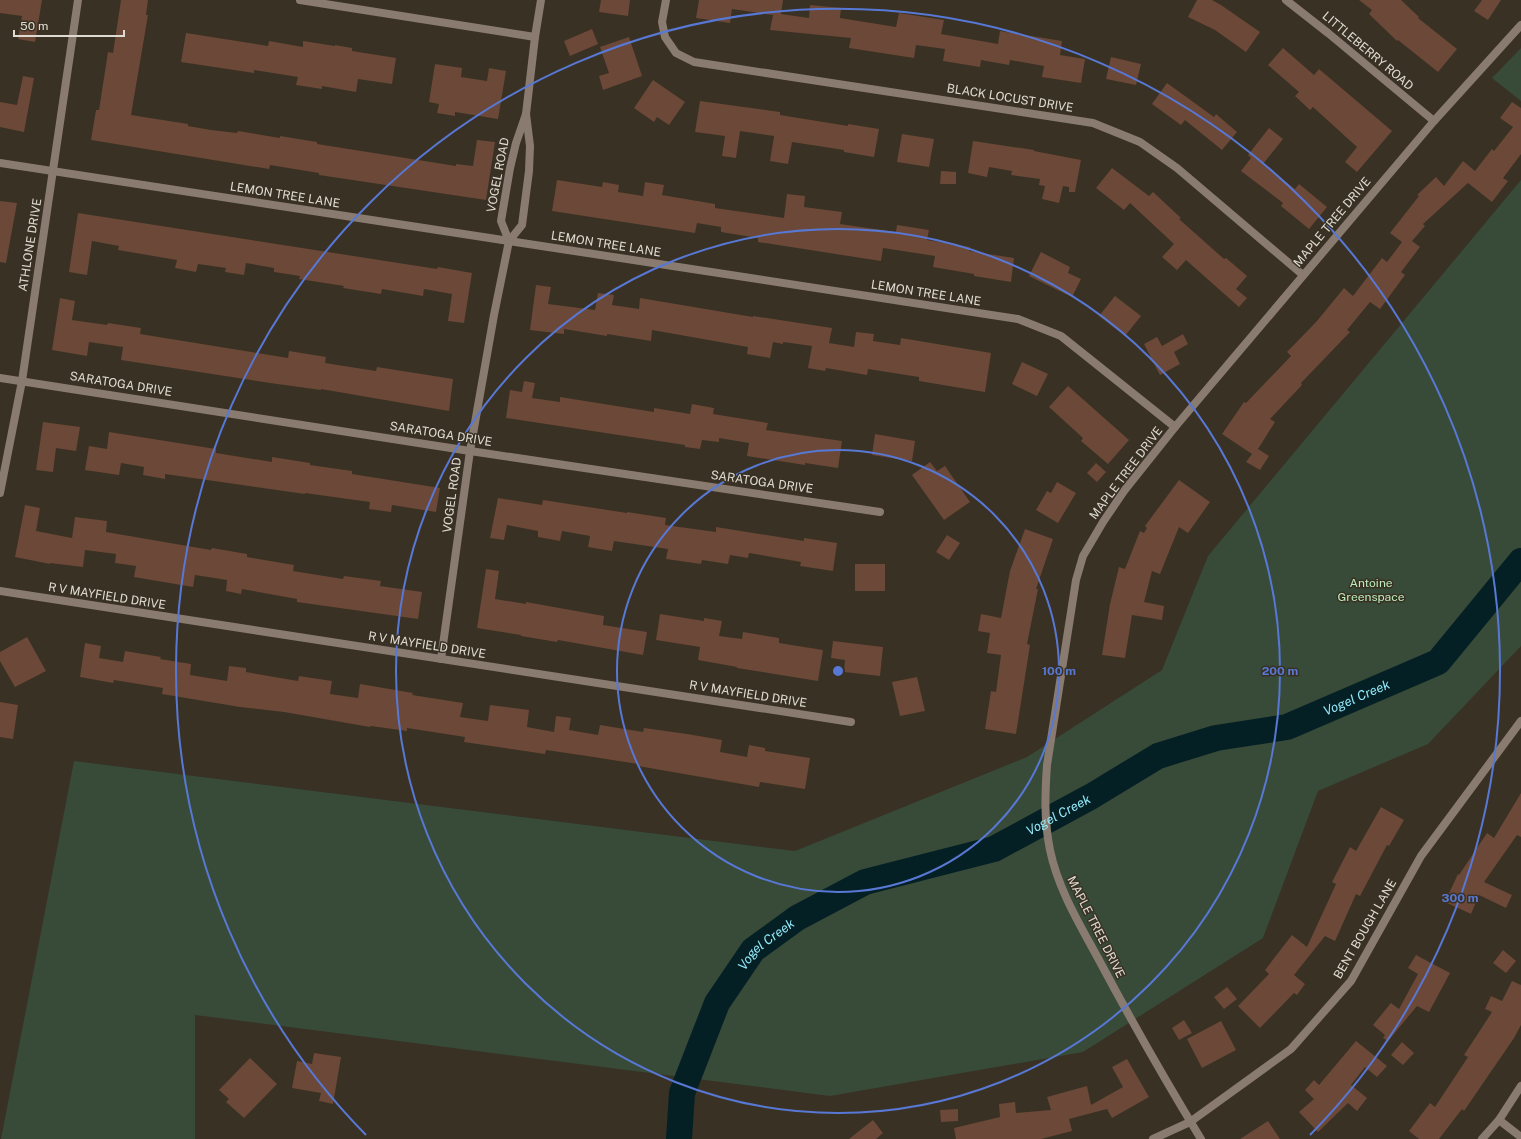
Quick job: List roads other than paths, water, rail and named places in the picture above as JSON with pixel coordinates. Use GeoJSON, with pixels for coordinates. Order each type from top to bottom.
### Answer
{"type":"FeatureCollection","features":[{"type":"Feature","properties":{"kind":"street","name":"ATHLONE DRIVE"},"geometry":{"type":"LineString","coordinates":[[0,493],[22,381],[78,0]]}},
{"type":"Feature","properties":{"kind":"street"},"geometry":{"type":"LineString","coordinates":[[300,0],[535,37]]}},
{"type":"Feature","properties":{"kind":"street","name":"VOGEL ROAD"},"geometry":{"type":"LineString","coordinates":[[509,241],[502,220],[510,168],[516,143],[526,114],[541,0]]}},
{"type":"Feature","properties":{"kind":"street","name":"BLACK LOCUST DRIVE"},"geometry":{"type":"LineString","coordinates":[[666,0],[662,22],[665,37],[676,53],[694,62],[1093,123],[1140,142],[1176,168],[1303,275]]}},
{"type":"Feature","properties":{"kind":"street","name":"LITTLEBERRY ROAD"},"geometry":{"type":"LineString","coordinates":[[1286,0],[1328,32],[1434,121]]}},
{"type":"Feature","properties":{"kind":"street","name":"MAPLE TREE DRIVE"},"geometry":{"type":"LineString","coordinates":[[1201,1139],[1128,1014],[1069,904],[1058,878],[1050,849],[1045,814],[1047,765],[1076,580],[1083,556],[1102,522],[1124,491],[1175,427],[1434,121],[1521,25]]}},
{"type":"Feature","properties":{"kind":"street","name":"VOGEL ROAD"},"geometry":{"type":"LineString","coordinates":[[441,659],[470,451],[494,316],[509,241],[522,225],[529,171],[530,146],[526,114]]}},
{"type":"Feature","properties":{"kind":"street","name":"LEMON TREE LANE"},"geometry":{"type":"LineString","coordinates":[[0,163],[1018,319],[1061,336],[1175,427]]}},
{"type":"Feature","properties":{"kind":"street","name":"SARATOGA DRIVE"},"geometry":{"type":"LineString","coordinates":[[0,378],[470,451],[880,512]]}},
{"type":"Feature","properties":{"kind":"street","name":"R V MAYFIELD DRIVE"},"geometry":{"type":"LineString","coordinates":[[0,591],[851,722]]}},
{"type":"Feature","properties":{"kind":"street","name":"BENT BOUGH LANE"},"geometry":{"type":"LineString","coordinates":[[1153,1139],[1190,1122],[1291,1049],[1351,981],[1421,856],[1521,721]]}},
{"type":"Feature","properties":{"kind":"street"},"geometry":{"type":"LineString","coordinates":[[1482,1139],[1499,1120],[1521,1086]]}},
{"type":"Feature","properties":{"kind":"street"},"geometry":{"type":"LineString","coordinates":[[1499,1120],[1521,1137]]}},
{"type":"Feature","properties":{"kind":"waterway","name":"Vogel Creek"},"geometry":{"type":"LineString","coordinates":[[679,1139],[682,1093],[717,1003],[753,950],[797,918],[865,882],[994,849],[1092,796],[1158,756],[1216,738],[1287,727],[1438,662],[1521,561]]}},
{"type":"Feature","properties":{"kind":"park label","name":"Antoine Greenspace"},"geometry":{"type":"Point","coordinates":[1371,590]}}]}
